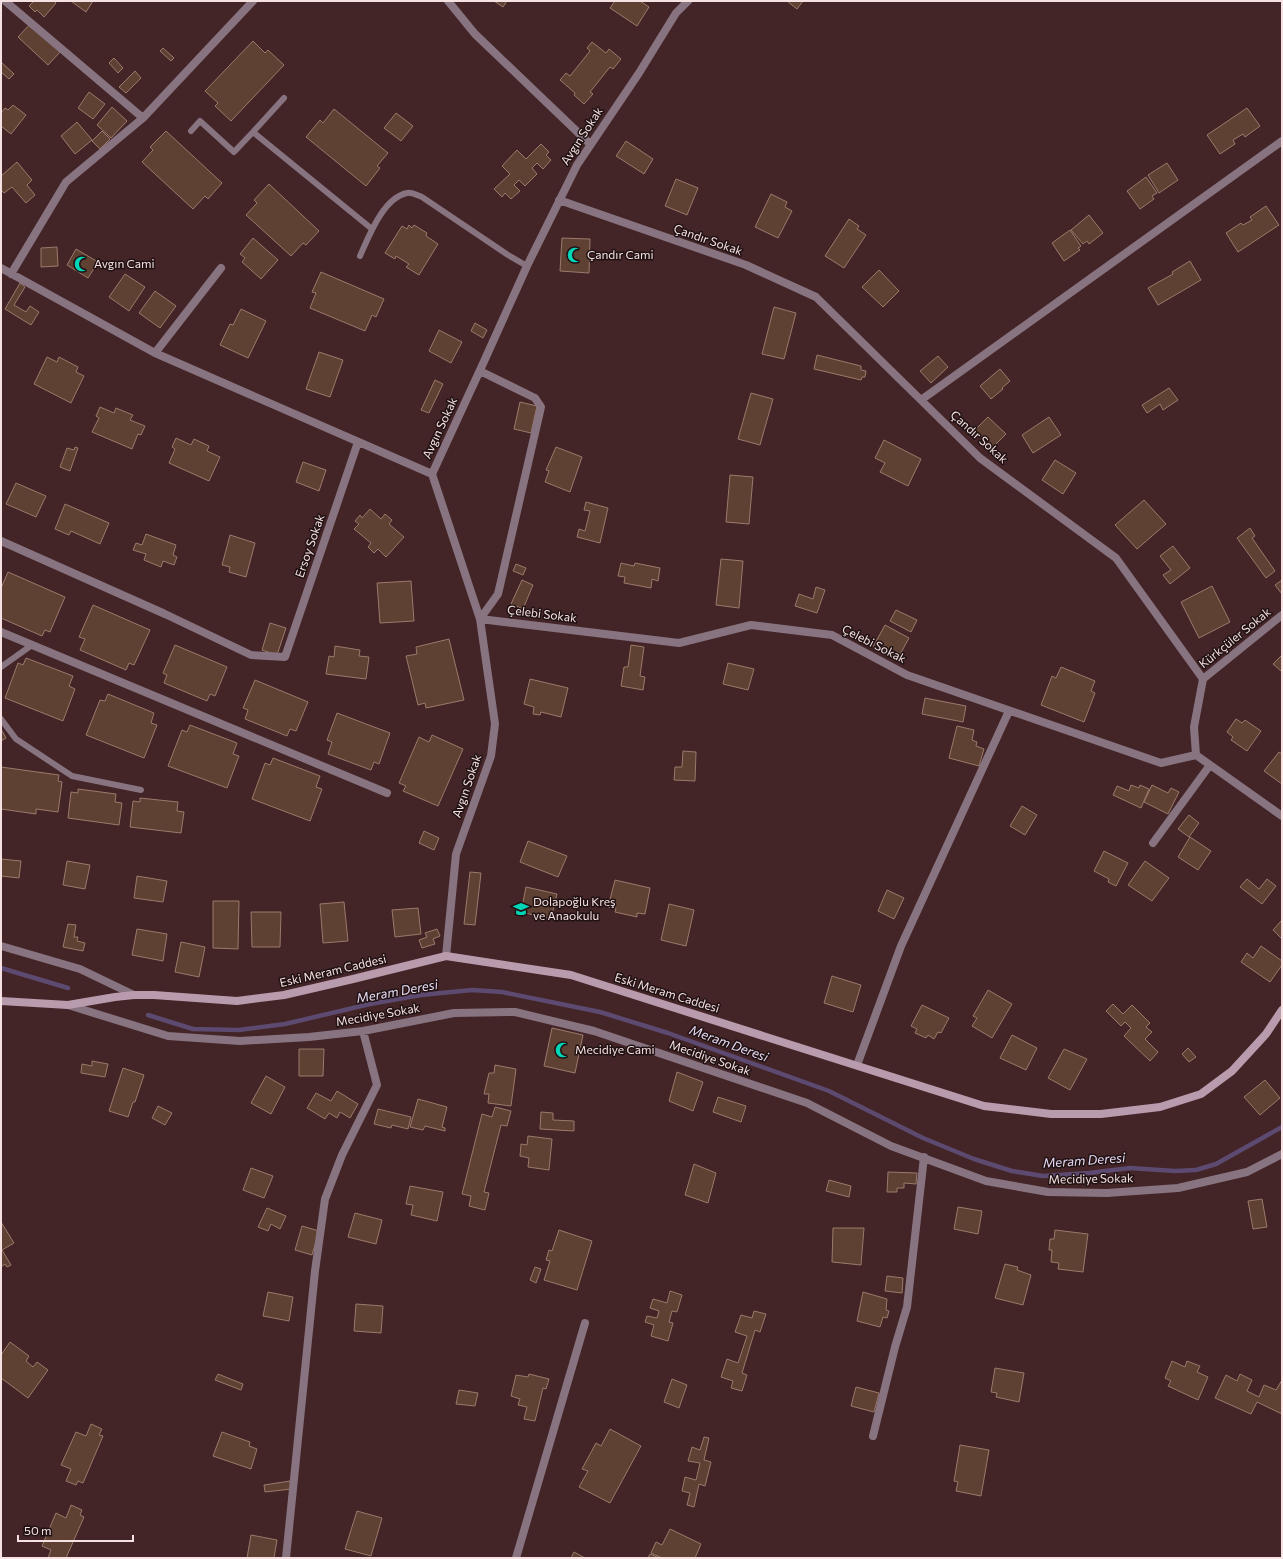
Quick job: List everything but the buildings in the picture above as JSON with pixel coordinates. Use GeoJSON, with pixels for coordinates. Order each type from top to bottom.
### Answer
{"type":"FeatureCollection","features":[{"type":"Feature","properties":{"kind":"street"},"geometry":{"type":"LineString","coordinates":[[5,1],[143,118]]}},
{"type":"Feature","properties":{"kind":"street"},"geometry":{"type":"LineString","coordinates":[[11,274],[66,182],[143,118],[253,1]]}},
{"type":"Feature","properties":{"kind":"street"},"geometry":{"type":"LineString","coordinates":[[448,1],[475,34],[590,144]]}},
{"type":"Feature","properties":{"kind":"street","name":"Avgın Sokak"},"geometry":{"type":"LineString","coordinates":[[446,956],[456,854],[491,756],[495,724],[480,619],[432,474],[527,266],[577,164],[639,73],[676,13],[688,1]]}},
{"type":"Feature","properties":{"kind":"street"},"geometry":{"type":"LineString","coordinates":[[920,400],[1282,141]]}},
{"type":"Feature","properties":{"kind":"street","name":"Çandır Sokak"},"geometry":{"type":"LineString","coordinates":[[559,200],[746,265],[816,297],[980,458],[1116,558],[1203,679]]}},
{"type":"Feature","properties":{"kind":"street"},"geometry":{"type":"LineString","coordinates":[[1,268],[155,353],[432,474]]}},
{"type":"Feature","properties":{"kind":"street"},"geometry":{"type":"LineString","coordinates":[[155,353],[221,268]]}},
{"type":"Feature","properties":{"kind":"street"},"geometry":{"type":"LineString","coordinates":[[480,371],[535,398],[541,407],[498,594],[480,619]]}},
{"type":"Feature","properties":{"kind":"street","name":"Ersoy Sokak"},"geometry":{"type":"LineString","coordinates":[[1,541],[166,614],[251,654],[285,657],[358,442]]}},
{"type":"Feature","properties":{"kind":"street","name":"Kürkçüler Sokak"},"geometry":{"type":"LineString","coordinates":[[1203,679],[1282,615]]}},
{"type":"Feature","properties":{"kind":"street","name":"Çelebi Sokak"},"geometry":{"type":"LineString","coordinates":[[480,619],[679,643],[751,625],[832,635],[907,675],[1161,763],[1196,755]]}},
{"type":"Feature","properties":{"kind":"street"},"geometry":{"type":"LineString","coordinates":[[1,632],[387,793]]}},
{"type":"Feature","properties":{"kind":"street"},"geometry":{"type":"LineString","coordinates":[[1203,679],[1194,727],[1196,755],[1282,816]]}},
{"type":"Feature","properties":{"kind":"street"},"geometry":{"type":"LineString","coordinates":[[857,1065],[901,946],[1009,711]]}},
{"type":"Feature","properties":{"kind":"street"},"geometry":{"type":"LineString","coordinates":[[1153,842],[1210,765]]}},
{"type":"Feature","properties":{"kind":"street"},"geometry":{"type":"LineString","coordinates":[[1,946],[80,969],[134,995]]}},
{"type":"Feature","properties":{"kind":"street","name":"Eski Meram Caddesi"},"geometry":{"type":"LineString","coordinates":[[1,1001],[68,1006],[134,995],[237,1001],[262,999],[353,980],[446,956],[571,975],[984,1106],[1051,1114],[1101,1114],[1160,1107],[1201,1094],[1232,1071],[1266,1034],[1282,1010]]}},
{"type":"Feature","properties":{"kind":"street","name":"Mecidiye Sokak"},"geometry":{"type":"LineString","coordinates":[[68,1006],[168,1036],[240,1041],[309,1037],[363,1031],[454,1014],[515,1012],[594,1031],[807,1103],[891,1146],[986,1181],[1048,1192],[1107,1193],[1178,1188],[1246,1172],[1282,1154]]}},
{"type":"Feature","properties":{"kind":"street"},"geometry":{"type":"LineString","coordinates":[[286,1558],[315,1271],[325,1199],[342,1155],[377,1085],[363,1031]]}},
{"type":"Feature","properties":{"kind":"street"},"geometry":{"type":"LineString","coordinates":[[873,1436],[895,1347],[907,1306],[924,1157]]}},
{"type":"Feature","properties":{"kind":"street"},"geometry":{"type":"LineString","coordinates":[[516,1558],[585,1323]]}},
{"type":"Feature","properties":{"kind":"lane"},"geometry":{"type":"LineString","coordinates":[[191,131],[200,121],[234,152],[284,98]]}},
{"type":"Feature","properties":{"kind":"lane"},"geometry":{"type":"LineString","coordinates":[[253,132],[372,229]]}},
{"type":"Feature","properties":{"kind":"lane"},"geometry":{"type":"LineString","coordinates":[[360,256],[372,229],[382,213],[397,196],[409,192],[422,197],[508,255],[527,266]]}},
{"type":"Feature","properties":{"kind":"lane"},"geometry":{"type":"LineString","coordinates":[[1,667],[32,645]]}},
{"type":"Feature","properties":{"kind":"lane"},"geometry":{"type":"LineString","coordinates":[[1,719],[16,739],[72,776],[141,790]]}},
{"type":"Feature","properties":{"kind":"waterway","name":"Meram Deresi"},"geometry":{"type":"LineString","coordinates":[[1,968],[68,988]]}},
{"type":"Feature","properties":{"kind":"waterway","name":"Meram Deresi"},"geometry":{"type":"LineString","coordinates":[[148,1015],[193,1029],[239,1030],[285,1024],[370,1004],[421,995],[472,990],[502,992],[600,1012],[668,1033],[829,1091],[923,1138],[974,1159],[1012,1171],[1043,1176],[1089,1173],[1130,1168],[1175,1171],[1196,1170],[1216,1164],[1282,1127]]}},
{"type":"Feature","properties":{"kind":"place","name":"Çandır Cami"},"geometry":{"type":"Point","coordinates":[575,255]}},
{"type":"Feature","properties":{"kind":"place","name":"Avgın Cami"},"geometry":{"type":"Point","coordinates":[82,264]}},
{"type":"Feature","properties":{"kind":"place","name":"Dolapoğlu Kreş ve Anaokulu"},"geometry":{"type":"Point","coordinates":[521,909]}},
{"type":"Feature","properties":{"kind":"place","name":"Mecidiye Cami"},"geometry":{"type":"Point","coordinates":[563,1050]}}]}
